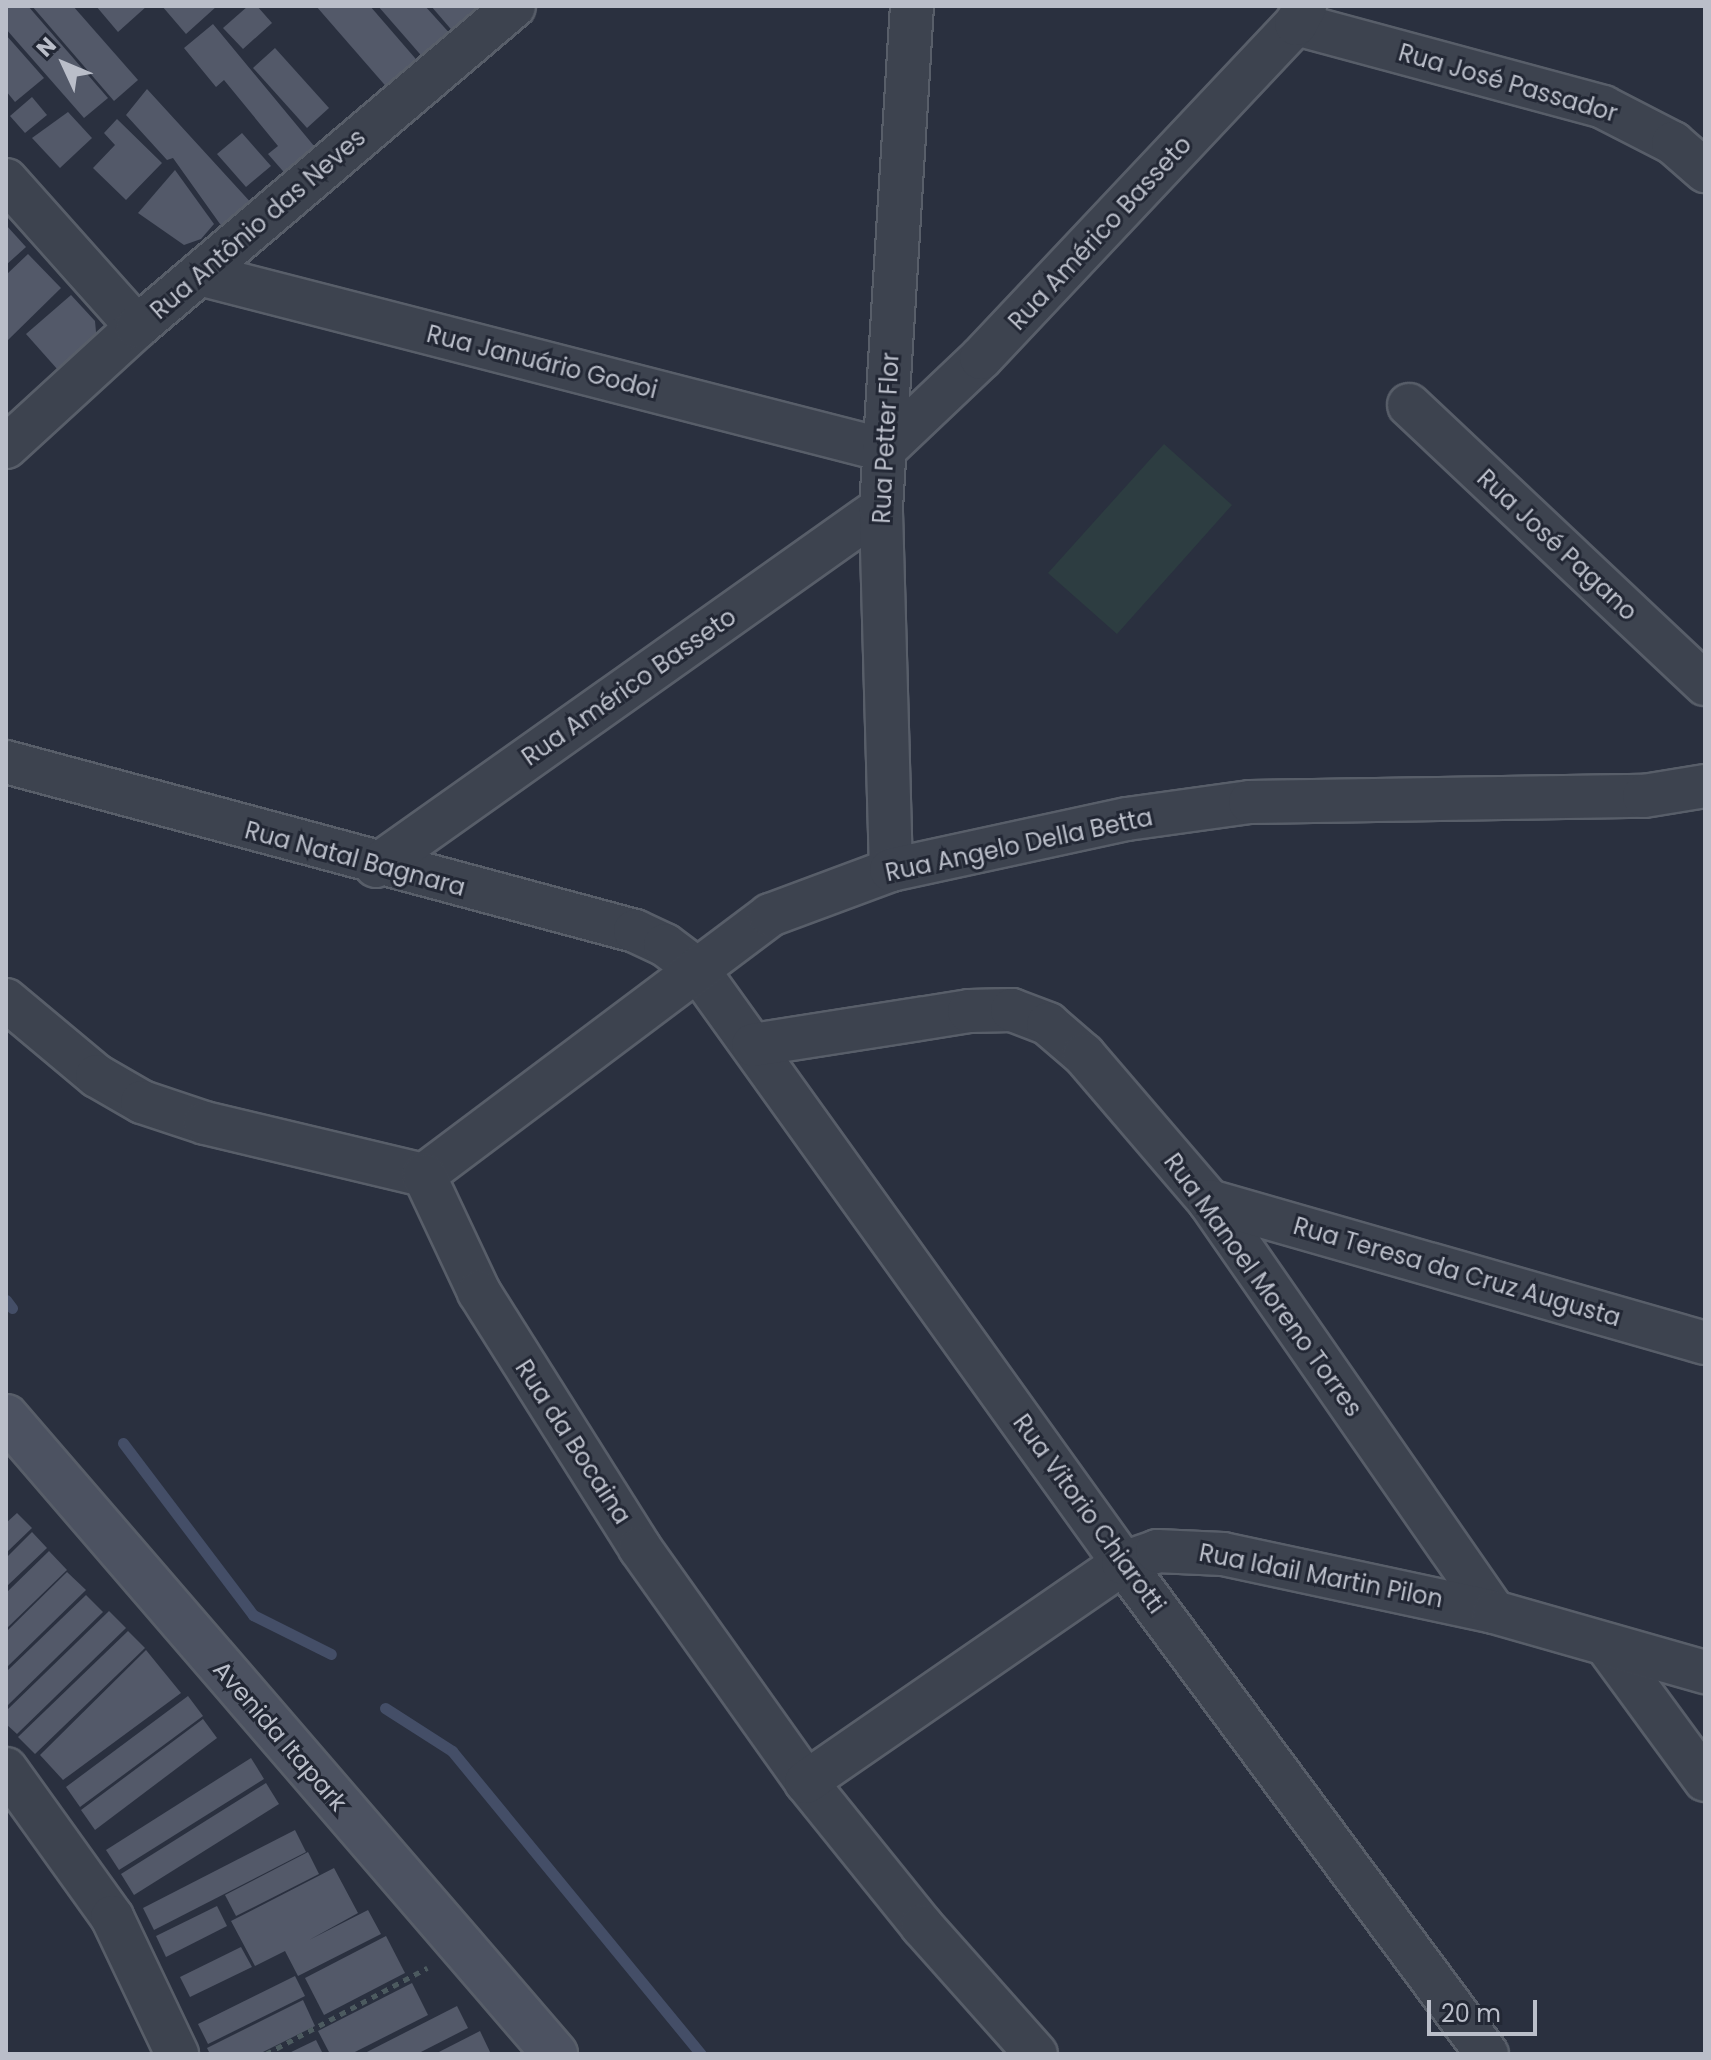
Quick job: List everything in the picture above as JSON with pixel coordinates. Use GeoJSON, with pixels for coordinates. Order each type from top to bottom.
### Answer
{"type":"FeatureCollection","features":[{"type":"Feature","properties":{"kind":"main road","name":"Avenida Itapark"},"geometry":{"type":"LineString","coordinates":[[6,1417],[555,2054]]}},
{"type":"Feature","properties":{"kind":"street","name":"Rua Antônio das Neves"},"geometry":{"type":"LineString","coordinates":[[6,447],[137,327],[514,6]]}},
{"type":"Feature","properties":{"kind":"street","name":"Rua Petter Flor"},"geometry":{"type":"LineString","coordinates":[[891,870],[881,508],[912,6]]}},
{"type":"Feature","properties":{"kind":"street","name":"Rua Américo Basseto"},"geometry":{"type":"LineString","coordinates":[[884,450],[981,358],[1300,15]]}},
{"type":"Feature","properties":{"kind":"street","name":"Rua José Passador"},"geometry":{"type":"LineString","coordinates":[[1300,15],[1603,107],[1673,143],[1705,171]]}},
{"type":"Feature","properties":{"kind":"street"},"geometry":{"type":"LineString","coordinates":[[6,180],[137,327]]}},
{"type":"Feature","properties":{"kind":"street","name":"Rua Januário Godoi"},"geometry":{"type":"LineString","coordinates":[[199,274],[884,450]]}},
{"type":"Feature","properties":{"kind":"street","name":"Rua José Pagano"},"geometry":{"type":"LineString","coordinates":[[1409,405],[1705,684]]}},
{"type":"Feature","properties":{"kind":"street","name":"Rua Américo Basseto"},"geometry":{"type":"LineString","coordinates":[[376,866],[881,508]]}},
{"type":"Feature","properties":{"kind":"street","name":"Rua Natal Bagnara"},"geometry":{"type":"LineString","coordinates":[[6,762],[376,866],[635,931],[665,945],[697,969]]}},
{"type":"Feature","properties":{"kind":"street","name":"Rua Angelo Della Betta"},"geometry":{"type":"LineString","coordinates":[[424,1175],[770,915],[891,870],[1127,819],[1250,802],[1644,796],[1703,789]]}},
{"type":"Feature","properties":{"kind":"street","name":"Rua Vitorio Chiarotti"},"geometry":{"type":"LineString","coordinates":[[697,969],[1123,1563],[1487,2054]]}},
{"type":"Feature","properties":{"kind":"street"},"geometry":{"type":"LineString","coordinates":[[6,1000],[97,1076],[142,1102],[205,1123],[424,1175]]}},
{"type":"Feature","properties":{"kind":"street","name":"Rua Manoel Moreno Torres"},"geometry":{"type":"LineString","coordinates":[[753,1045],[969,1011],[1012,1010],[1048,1024],[1084,1055],[1209,1201],[1494,1612]]}},
{"type":"Feature","properties":{"kind":"street","name":"Rua da Bocaina"},"geometry":{"type":"LineString","coordinates":[[424,1175],[479,1292],[640,1548],[806,1782],[922,1926],[1036,2054]]}},
{"type":"Feature","properties":{"kind":"street","name":"Rua Teresa da Cruz Augusta"},"geometry":{"type":"LineString","coordinates":[[1209,1201],[1705,1343]]}},
{"type":"Feature","properties":{"kind":"street","name":"Rua Idail Martin Pilon"},"geometry":{"type":"LineString","coordinates":[[806,1782],[1123,1563],[1157,1551],[1223,1554],[1494,1612],[1705,1672]]}},
{"type":"Feature","properties":{"kind":"street"},"geometry":{"type":"LineString","coordinates":[[1607,1646],[1705,1780]]}},
{"type":"Feature","properties":{"kind":"street"},"geometry":{"type":"LineString","coordinates":[[6,1769],[112,1917],[177,2054]]}},
{"type":"Feature","properties":{"kind":"path"},"geometry":{"type":"LineString","coordinates":[[266,2054],[464,1949]]}},
{"type":"Feature","properties":{"kind":"shaded area"},"geometry":{"type":"Polygon","coordinates":[[[1164,444],[1232,505],[1117,634],[1048,573],[1164,444]]]}},
{"type":"Feature","properties":{"kind":"building"},"geometry":{"type":"Polygon","coordinates":[[[28,6],[108,98],[84,118],[6,29],[6,7],[28,6]]]}},
{"type":"Feature","properties":{"kind":"building"},"geometry":{"type":"Polygon","coordinates":[[[32,6],[73,6],[138,80],[114,101],[32,6]]]}},
{"type":"Feature","properties":{"kind":"building"},"geometry":{"type":"Polygon","coordinates":[[[96,6],[147,6],[118,32],[96,6]]]}},
{"type":"Feature","properties":{"kind":"building"},"geometry":{"type":"Polygon","coordinates":[[[162,6],[217,6],[186,34],[162,6]]]}},
{"type":"Feature","properties":{"kind":"building"},"geometry":{"type":"Polygon","coordinates":[[[248,6],[257,6],[272,23],[243,49],[223,28],[248,6]]]}},
{"type":"Feature","properties":{"kind":"building"},"geometry":{"type":"Polygon","coordinates":[[[316,6],[370,6],[421,65],[390,91],[316,6]]]}},
{"type":"Feature","properties":{"kind":"building"},"geometry":{"type":"Polygon","coordinates":[[[378,6],[425,6],[453,37],[426,61],[378,6]]]}},
{"type":"Feature","properties":{"kind":"building"},"geometry":{"type":"Polygon","coordinates":[[[431,6],[479,6],[483,11],[456,35],[431,6]]]}},
{"type":"Feature","properties":{"kind":"building"},"geometry":{"type":"Polygon","coordinates":[[[213,24],[319,152],[289,178],[268,154],[278,146],[224,80],[216,87],[184,48],[213,24]]]}},
{"type":"Feature","properties":{"kind":"building"},"geometry":{"type":"Polygon","coordinates":[[[6,35],[44,78],[15,102],[6,91],[6,35]]]}},
{"type":"Feature","properties":{"kind":"building"},"geometry":{"type":"Polygon","coordinates":[[[275,48],[329,108],[307,128],[253,68],[275,48]]]}},
{"type":"Feature","properties":{"kind":"building"},"geometry":{"type":"Polygon","coordinates":[[[147,89],[254,206],[225,231],[173,158],[167,160],[126,115],[147,89]]]}},
{"type":"Feature","properties":{"kind":"building"},"geometry":{"type":"Polygon","coordinates":[[[32,97],[47,115],[25,133],[10,116],[32,97]]]}},
{"type":"Feature","properties":{"kind":"building"},"geometry":{"type":"Polygon","coordinates":[[[68,112],[92,138],[60,168],[32,138],[68,112]]]}},
{"type":"Feature","properties":{"kind":"building"},"geometry":{"type":"Polygon","coordinates":[[[117,119],[162,163],[126,200],[93,168],[115,145],[104,133],[117,119]]]}},
{"type":"Feature","properties":{"kind":"building"},"geometry":{"type":"Polygon","coordinates":[[[242,133],[271,166],[246,187],[217,154],[242,133]]]}},
{"type":"Feature","properties":{"kind":"building"},"geometry":{"type":"Polygon","coordinates":[[[175,170],[214,224],[201,239],[184,245],[138,213],[175,170]]]}},
{"type":"Feature","properties":{"kind":"building"},"geometry":{"type":"Polygon","coordinates":[[[6,225],[26,247],[6,265],[6,225]]]}},
{"type":"Feature","properties":{"kind":"building"},"geometry":{"type":"Polygon","coordinates":[[[28,254],[61,288],[6,342],[6,275],[28,254]]]}},
{"type":"Feature","properties":{"kind":"building"},"geometry":{"type":"Polygon","coordinates":[[[71,295],[95,321],[98,354],[66,379],[26,334],[71,295]]]}},
{"type":"Feature","properties":{"kind":"building"},"geometry":{"type":"Polygon","coordinates":[[[17,1513],[32,1528],[6,1553],[6,1523],[17,1513]]]}},
{"type":"Feature","properties":{"kind":"building"},"geometry":{"type":"Polygon","coordinates":[[[32,1532],[47,1548],[6,1587],[6,1558],[32,1532]]]}},
{"type":"Feature","properties":{"kind":"building"},"geometry":{"type":"Polygon","coordinates":[[[49,1551],[67,1570],[6,1629],[6,1593],[49,1551]]]}},
{"type":"Feature","properties":{"kind":"building"},"geometry":{"type":"Polygon","coordinates":[[[67,1572],[86,1590],[6,1668],[6,1632],[67,1572]]]}},
{"type":"Feature","properties":{"kind":"building"},"geometry":{"type":"Polygon","coordinates":[[[86,1595],[103,1612],[6,1707],[6,1672],[86,1595]]]}},
{"type":"Feature","properties":{"kind":"building"},"geometry":{"type":"Polygon","coordinates":[[[109,1611],[126,1628],[17,1734],[6,1724],[6,1711],[109,1611]]]}},
{"type":"Feature","properties":{"kind":"building"},"geometry":{"type":"Polygon","coordinates":[[[128,1631],[145,1648],[35,1754],[18,1737],[128,1631]]]}},
{"type":"Feature","properties":{"kind":"building"},"geometry":{"type":"Polygon","coordinates":[[[146,1650],[181,1693],[63,1780],[40,1755],[146,1650]]]}},
{"type":"Feature","properties":{"kind":"building"},"geometry":{"type":"Polygon","coordinates":[[[188,1696],[203,1716],[80,1807],[66,1787],[188,1696]]]}},
{"type":"Feature","properties":{"kind":"building"},"geometry":{"type":"Polygon","coordinates":[[[203,1719],[217,1738],[95,1830],[81,1810],[203,1719]]]}},
{"type":"Feature","properties":{"kind":"building"},"geometry":{"type":"Polygon","coordinates":[[[251,1758],[264,1779],[119,1870],[106,1850],[251,1758]]]}},
{"type":"Feature","properties":{"kind":"building"},"geometry":{"type":"Polygon","coordinates":[[[266,1783],[279,1804],[134,1895],[121,1874],[266,1783]]]}},
{"type":"Feature","properties":{"kind":"building"},"geometry":{"type":"Polygon","coordinates":[[[295,1830],[306,1852],[154,1930],[143,1908],[295,1830]]]}},
{"type":"Feature","properties":{"kind":"building"},"geometry":{"type":"Polygon","coordinates":[[[308,1852],[319,1874],[236,1916],[225,1895],[308,1852]]]}},
{"type":"Feature","properties":{"kind":"building"},"geometry":{"type":"Polygon","coordinates":[[[334,1868],[358,1913],[309,1940],[368,1910],[381,1934],[298,1976],[285,1951],[255,1966],[231,1921],[334,1868]]]}},
{"type":"Feature","properties":{"kind":"building"},"geometry":{"type":"Polygon","coordinates":[[[217,1906],[227,1926],[166,1957],[156,1936],[217,1906]]]}},
{"type":"Feature","properties":{"kind":"building"},"geometry":{"type":"Polygon","coordinates":[[[386,1936],[405,1973],[324,2015],[305,1978],[386,1936]]]}},
{"type":"Feature","properties":{"kind":"building"},"geometry":{"type":"Polygon","coordinates":[[[241,1947],[252,1967],[190,1997],[180,1977],[241,1947]]]}},
{"type":"Feature","properties":{"kind":"building"},"geometry":{"type":"Polygon","coordinates":[[[295,1976],[305,1996],[208,2044],[198,2024],[295,1976]]]}},
{"type":"Feature","properties":{"kind":"building"},"geometry":{"type":"Polygon","coordinates":[[[412,1983],[428,2015],[351,2054],[330,2054],[318,2031],[412,1983]]]}},
{"type":"Feature","properties":{"kind":"building"},"geometry":{"type":"Polygon","coordinates":[[[303,2000],[315,2026],[259,2054],[210,2054],[207,2048],[303,2000]]]}},
{"type":"Feature","properties":{"kind":"building"},"geometry":{"type":"Polygon","coordinates":[[[457,2006],[468,2028],[417,2054],[363,2054],[457,2006]]]}},
{"type":"Feature","properties":{"kind":"building"},"geometry":{"type":"Polygon","coordinates":[[[480,2031],[491,2054],[435,2054],[480,2031]]]}},
{"type":"Feature","properties":{"kind":"building"},"geometry":{"type":"Polygon","coordinates":[[[316,2040],[323,2054],[287,2054],[316,2040]]]}},
{"type":"Feature","properties":{"kind":"waterway"},"geometry":{"type":"LineString","coordinates":[[6,1300],[12,1308]]}},
{"type":"Feature","properties":{"kind":"waterway"},"geometry":{"type":"LineString","coordinates":[[123,1443],[253,1615],[331,1654]]}},
{"type":"Feature","properties":{"kind":"waterway"},"geometry":{"type":"LineString","coordinates":[[385,1708],[452,1751],[701,2054]]}}]}
